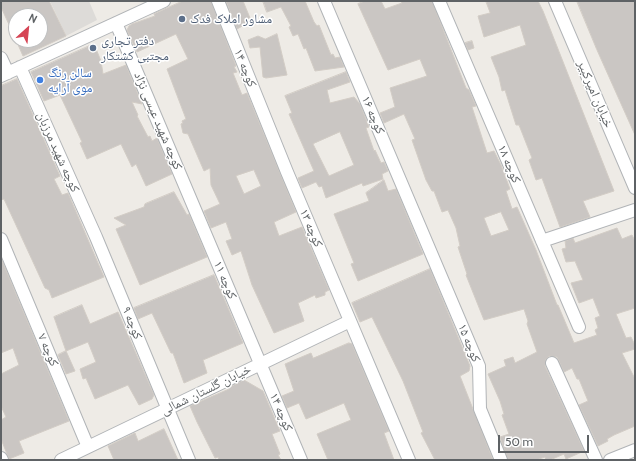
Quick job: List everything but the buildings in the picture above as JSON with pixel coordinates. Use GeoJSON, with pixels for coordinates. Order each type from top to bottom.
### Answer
{"type":"FeatureCollection","features":[{"type":"Feature","properties":{"kind":"street"},"geometry":{"type":"LineString","coordinates":[[1,58],[5,75],[164,1]]}},
{"type":"Feature","properties":{"kind":"street","name":"کوچه ۱۴"},"geometry":{"type":"LineString","coordinates":[[218,1],[272,134]]}},
{"type":"Feature","properties":{"kind":"street","name":"کوچه ۱۶"},"geometry":{"type":"LineString","coordinates":[[324,1],[421,229]]}},
{"type":"Feature","properties":{"kind":"street","name":"کوچه ۱۸"},"geometry":{"type":"LineString","coordinates":[[439,1],[579,327]]}},
{"type":"Feature","properties":{"kind":"street","name":"خیابان امیرکبیر"},"geometry":{"type":"LineString","coordinates":[[555,1],[635,188]]}},
{"type":"Feature","properties":{"kind":"street","name":"کوچه شهید عیسی نژاد"},"geometry":{"type":"LineString","coordinates":[[116,23],[190,197]]}},
{"type":"Feature","properties":{"kind":"street","name":"کوچه شهید مرزبان"},"geometry":{"type":"LineString","coordinates":[[20,67],[96,237]]}},
{"type":"Feature","properties":{"kind":"street","name":"کوچه ۱۳"},"geometry":{"type":"LineString","coordinates":[[272,134],[350,321]]}},
{"type":"Feature","properties":{"kind":"street","name":"کوچه ۱۱"},"geometry":{"type":"LineString","coordinates":[[190,197],[261,364]]}},
{"type":"Feature","properties":{"kind":"street"},"geometry":{"type":"LineString","coordinates":[[542,241],[635,210]]}},
{"type":"Feature","properties":{"kind":"street","name":"کوچه ۱۵"},"geometry":{"type":"LineString","coordinates":[[421,229],[479,366],[480,409],[501,460]]}},
{"type":"Feature","properties":{"kind":"street","name":"کوچه ۹"},"geometry":{"type":"LineString","coordinates":[[96,237],[189,460]]}},
{"type":"Feature","properties":{"kind":"street","name":"کوچه ۷"},"geometry":{"type":"LineString","coordinates":[[1,239],[86,452]]}},
{"type":"Feature","properties":{"kind":"street"},"geometry":{"type":"LineString","coordinates":[[350,321],[409,460]]}},
{"type":"Feature","properties":{"kind":"street","name":"خیابان گلستان شمالی"},"geometry":{"type":"LineString","coordinates":[[61,460],[86,452],[167,409],[350,321]]}},
{"type":"Feature","properties":{"kind":"street"},"geometry":{"type":"LineString","coordinates":[[552,363],[596,460]]}},
{"type":"Feature","properties":{"kind":"street","name":"کوچه ۱۴"},"geometry":{"type":"LineString","coordinates":[[261,364],[301,460]]}},
{"type":"Feature","properties":{"kind":"street"},"geometry":{"type":"LineString","coordinates":[[610,460],[635,450]]}},
{"type":"Feature","properties":{"kind":"shaded area"},"geometry":{"type":"Polygon","coordinates":[[[50,1],[89,1],[97,20],[66,36],[50,1]]]}},
{"type":"Feature","properties":{"kind":"place","name":"مشاور املاک فدک"},"geometry":{"type":"Point","coordinates":[182,19]}},
{"type":"Feature","properties":{"kind":"place","name":"دفتر تجاری مجتبی کشتکار"},"geometry":{"type":"Point","coordinates":[93,48]}},
{"type":"Feature","properties":{"kind":"place","name":"سالن رنگ موی آرایه"},"geometry":{"type":"Point","coordinates":[40,80]}}]}
